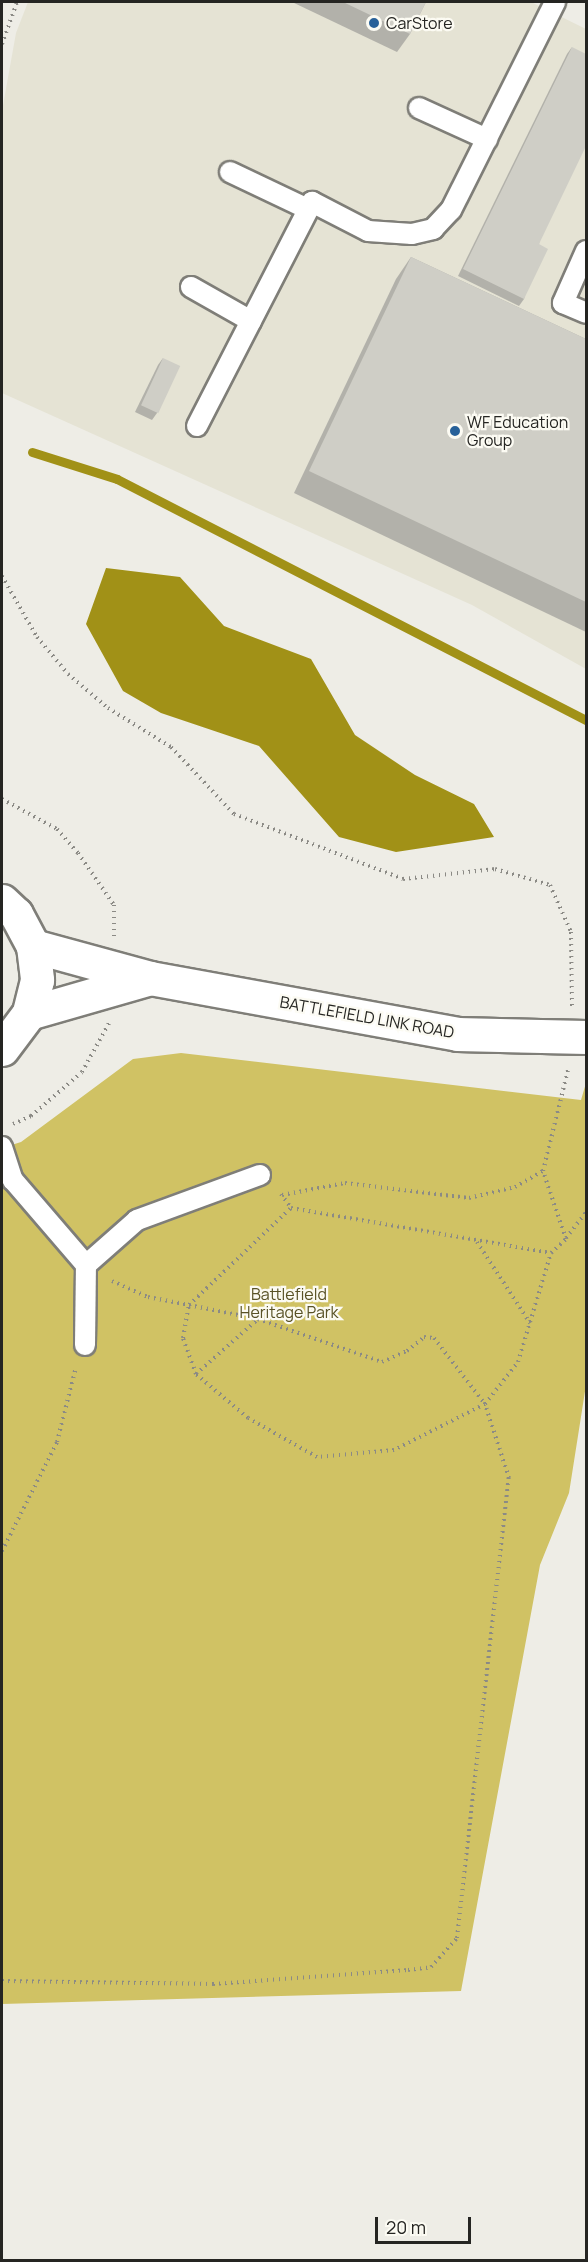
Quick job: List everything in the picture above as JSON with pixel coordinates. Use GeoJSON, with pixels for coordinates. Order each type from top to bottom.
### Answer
{"type":"FeatureCollection","features":[{"type":"Feature","properties":{"kind":"main road"},"geometry":{"type":"LineString","coordinates":[[2,902],[16,914],[33,946],[37,980],[29,1013],[2,1049]]}},
{"type":"Feature","properties":{"kind":"main road","name":"BATTLEFIELD LINK ROAD"},"geometry":{"type":"LineString","coordinates":[[33,946],[150,978],[457,1034],[579,1027]]}},
{"type":"Feature","properties":{"kind":"main road","name":"BATTLEFIELD LINK ROAD"},"geometry":{"type":"LineString","coordinates":[[29,1013],[150,978]]}},
{"type":"Feature","properties":{"kind":"lane"},"geometry":{"type":"LineString","coordinates":[[197,426],[312,202],[368,231],[412,234],[433,229],[451,210],[555,2]]}},
{"type":"Feature","properties":{"kind":"lane"},"geometry":{"type":"LineString","coordinates":[[419,108],[487,139]]}},
{"type":"Feature","properties":{"kind":"lane"},"geometry":{"type":"LineString","coordinates":[[230,172],[308,209]]}},
{"type":"Feature","properties":{"kind":"lane"},"geometry":{"type":"LineString","coordinates":[[586,251],[563,303],[586,313]]}},
{"type":"Feature","properties":{"kind":"lane"},"geometry":{"type":"LineString","coordinates":[[191,287],[250,321]]}},
{"type":"Feature","properties":{"kind":"lane"},"geometry":{"type":"LineString","coordinates":[[2,1147],[13,1180],[86,1265],[85,1345]]}},
{"type":"Feature","properties":{"kind":"lane"},"geometry":{"type":"LineString","coordinates":[[86,1265],[137,1220],[260,1174]]}},
{"type":"Feature","properties":{"kind":"path"},"geometry":{"type":"LineString","coordinates":[[2,44],[17,2]]}},
{"type":"Feature","properties":{"kind":"path"},"geometry":{"type":"LineString","coordinates":[[2,576],[37,637],[68,674],[108,708],[171,747],[234,814],[403,879],[495,869],[550,885],[571,932],[579,1027]]}},
{"type":"Feature","properties":{"kind":"path"},"geometry":{"type":"LineString","coordinates":[[2,799],[57,829],[114,905]]}},
{"type":"Feature","properties":{"kind":"path"},"geometry":{"type":"LineString","coordinates":[[16,1123],[31,1116],[82,1072],[111,1016]]}},
{"type":"Feature","properties":{"kind":"path"},"geometry":{"type":"LineString","coordinates":[[566,1239],[543,1172],[569,1066]]}},
{"type":"Feature","properties":{"kind":"path"},"geometry":{"type":"LineString","coordinates":[[282,1196],[345,1184],[469,1198],[515,1188],[543,1172]]}},
{"type":"Feature","properties":{"kind":"path"},"geometry":{"type":"LineString","coordinates":[[551,1253],[291,1208],[189,1305],[183,1338],[196,1374],[248,1418],[317,1457],[394,1450],[485,1404],[518,1362],[551,1253],[566,1239],[586,1212]]}},
{"type":"Feature","properties":{"kind":"path"},"geometry":{"type":"LineString","coordinates":[[477,1241],[530,1323]]}},
{"type":"Feature","properties":{"kind":"path"},"geometry":{"type":"LineString","coordinates":[[2,1981],[213,1984],[408,1970],[431,1967],[457,1938],[509,1478],[485,1404],[434,1338],[424,1337],[407,1351],[382,1362],[258,1319],[148,1297],[86,1265]]}},
{"type":"Feature","properties":{"kind":"path"},"geometry":{"type":"LineString","coordinates":[[196,1374],[258,1319]]}},
{"type":"Feature","properties":{"kind":"path"},"geometry":{"type":"LineString","coordinates":[[2,1551],[61,1433],[69,1387],[85,1345]]}},
{"type":"Feature","properties":{"kind":"shaded area"},"geometry":{"type":"Polygon","coordinates":[[[28,2],[531,2],[586,29],[586,669],[472,605],[2,393],[2,111],[16,33],[28,2]]]}},
{"type":"Feature","properties":{"kind":"shaded area"},"geometry":{"type":"Polygon","coordinates":[[[106,568],[180,577],[224,626],[311,659],[355,735],[415,775],[474,804],[494,837],[396,852],[339,837],[259,746],[161,713],[123,691],[86,624],[106,568]]]}},
{"type":"Feature","properties":{"kind":"green space","name":"Battlefield Heritage Park"},"geometry":{"type":"Polygon","coordinates":[[[181,1053],[581,1100],[586,1083],[586,1385],[569,1493],[540,1565],[461,1991],[2,2004],[2,1148],[21,1142],[133,1059],[181,1053]]]}},
{"type":"Feature","properties":{"kind":"building"},"geometry":{"type":"Polygon","coordinates":[[[343,2],[426,2],[410,34],[343,2]]]}},
{"type":"Feature","properties":{"kind":"building"},"geometry":{"type":"Polygon","coordinates":[[[572,47],[586,54],[586,146],[539,244],[548,249],[524,299],[463,269],[572,47]]]}},
{"type":"Feature","properties":{"kind":"building","name":"WF Education Group"},"geometry":{"type":"Polygon","coordinates":[[[411,257],[586,339],[586,602],[309,471],[411,257]]]}},
{"type":"Feature","properties":{"kind":"building"},"geometry":{"type":"Polygon","coordinates":[[[163,358],[180,366],[158,413],[141,405],[163,358]]]}},
{"type":"Feature","properties":{"kind":"waterway"},"geometry":{"type":"LineString","coordinates":[[32,452],[117,479],[586,720]]}},
{"type":"Feature","properties":{"kind":"place","name":"CarStore"},"geometry":{"type":"Point","coordinates":[374,23]}},
{"type":"Feature","properties":{"kind":"place","name":"WF Education Group"},"geometry":{"type":"Point","coordinates":[455,431]}}]}
